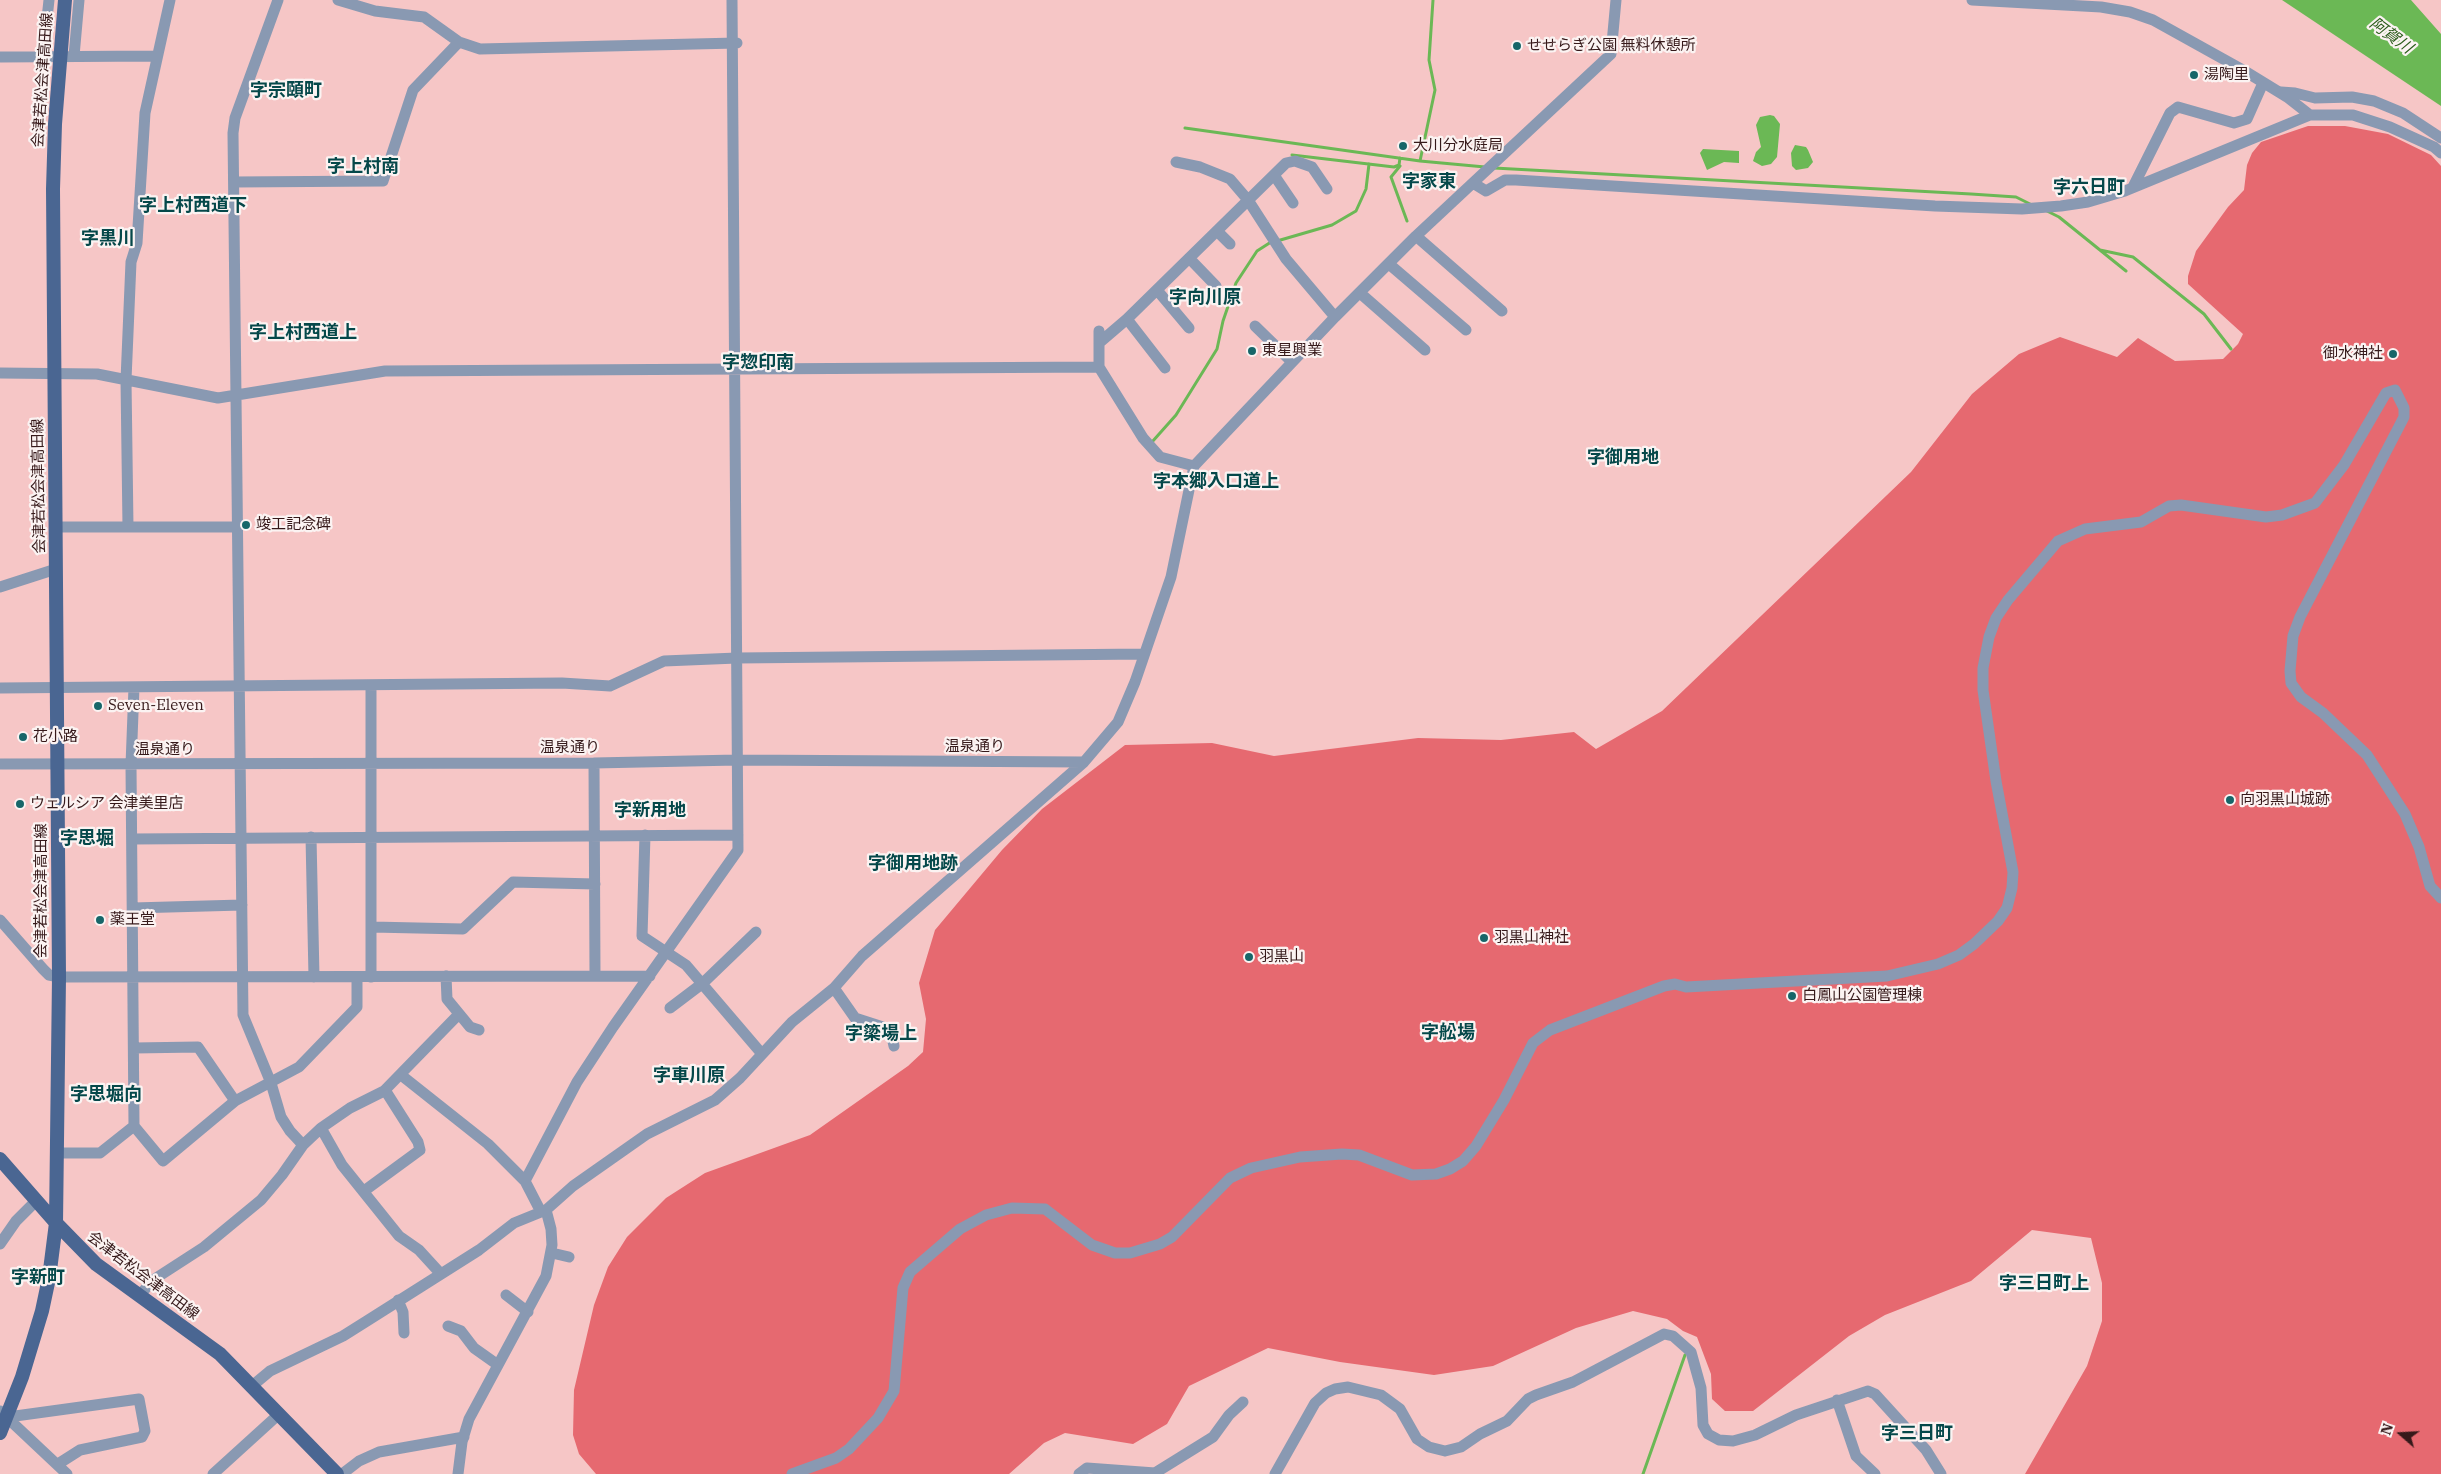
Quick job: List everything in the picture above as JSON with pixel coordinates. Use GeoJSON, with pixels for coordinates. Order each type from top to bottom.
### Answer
{"type":"FeatureCollection","features":[{"type":"Feature","properties":{"kind":"main road","name":"会津若松会津高田線"},"geometry":{"type":"LineString","coordinates":[[65,0],[60,56],[54,189],[58,977],[56,1223],[96,1264],[220,1354],[337,1474]]}},
{"type":"Feature","properties":{"kind":"main road"},"geometry":{"type":"LineString","coordinates":[[0,1159],[56,1223],[47,1291],[32,1344],[4,1414],[0,1433]]}},
{"type":"Feature","properties":{"kind":"street"},"geometry":{"type":"LineString","coordinates":[[43,56],[49,0]]}},
{"type":"Feature","properties":{"kind":"street"},"geometry":{"type":"LineString","coordinates":[[74,56],[79,0]]}},
{"type":"Feature","properties":{"kind":"street"},"geometry":{"type":"LineString","coordinates":[[128,527],[126,380],[131,262],[137,243],[145,120],[156,56],[170,0]]}},
{"type":"Feature","properties":{"kind":"street"},"geometry":{"type":"LineString","coordinates":[[278,0],[235,118],[236,395],[243,838],[242,977],[243,1015],[271,1083],[281,1117],[303,1145]]}},
{"type":"Feature","properties":{"kind":"street"},"geometry":{"type":"LineString","coordinates":[[338,0],[375,11],[424,17],[458,42],[480,49],[735,43]]}},
{"type":"Feature","properties":{"kind":"street"},"geometry":{"type":"LineString","coordinates":[[525,1181],[577,1082],[613,1027],[738,850],[735,43],[732,0]]}},
{"type":"Feature","properties":{"kind":"street"},"geometry":{"type":"LineString","coordinates":[[252,1386],[270,1371],[343,1336],[479,1250],[514,1223],[543,1211],[573,1186],[647,1134],[715,1100],[740,1078],[792,1022],[834,988],[862,956],[1084,762],[1118,722],[1144,654],[1170,577],[1194,466],[1335,317],[1416,236],[1611,54],[1616,0]]}},
{"type":"Feature","properties":{"kind":"street"},"geometry":{"type":"LineString","coordinates":[[1972,0],[2101,7],[2130,12],[2153,20],[2279,92],[2310,115]]}},
{"type":"Feature","properties":{"kind":"street"},"geometry":{"type":"LineString","coordinates":[[234,182],[383,181],[413,90],[458,42]]}},
{"type":"Feature","properties":{"kind":"street"},"geometry":{"type":"LineString","coordinates":[[0,57],[156,56]]}},
{"type":"Feature","properties":{"kind":"street"},"geometry":{"type":"LineString","coordinates":[[2134,187],[2170,113],[2178,107],[2234,123],[2247,119],[2263,83]]}},
{"type":"Feature","properties":{"kind":"street"},"geometry":{"type":"LineString","coordinates":[[2279,92],[2295,93],[2315,98],[2352,97],[2374,101],[2403,113],[2441,138]]}},
{"type":"Feature","properties":{"kind":"street"},"geometry":{"type":"LineString","coordinates":[[1476,180],[1486,191],[1505,180],[1516,180],[2022,209],[2088,202],[2134,187],[2310,115],[2353,115],[2390,127],[2434,147],[2441,153]]}},
{"type":"Feature","properties":{"kind":"street"},"geometry":{"type":"LineString","coordinates":[[1099,343],[1128,319],[1286,163],[1295,161],[1312,167],[1327,189]]}},
{"type":"Feature","properties":{"kind":"street"},"geometry":{"type":"LineString","coordinates":[[1176,162],[1200,167],[1230,179],[1248,200],[1286,259],[1335,317]]}},
{"type":"Feature","properties":{"kind":"street"},"geometry":{"type":"LineString","coordinates":[[1274,175],[1294,203]]}},
{"type":"Feature","properties":{"kind":"street"},"geometry":{"type":"LineString","coordinates":[[1217,230],[1230,244]]}},
{"type":"Feature","properties":{"kind":"street"},"geometry":{"type":"LineString","coordinates":[[1416,236],[1502,311]]}},
{"type":"Feature","properties":{"kind":"street"},"geometry":{"type":"LineString","coordinates":[[1189,258],[1216,286]]}},
{"type":"Feature","properties":{"kind":"street"},"geometry":{"type":"LineString","coordinates":[[1389,264],[1466,330]]}},
{"type":"Feature","properties":{"kind":"street"},"geometry":{"type":"LineString","coordinates":[[1157,290],[1189,328]]}},
{"type":"Feature","properties":{"kind":"street"},"geometry":{"type":"LineString","coordinates":[[1360,293],[1425,350]]}},
{"type":"Feature","properties":{"kind":"street"},"geometry":{"type":"LineString","coordinates":[[1128,319],[1166,368]]}},
{"type":"Feature","properties":{"kind":"street"},"geometry":{"type":"LineString","coordinates":[[1255,326],[1292,362]]}},
{"type":"Feature","properties":{"kind":"street"},"geometry":{"type":"LineString","coordinates":[[1099,331],[1100,367],[1143,438],[1160,457],[1194,466]]}},
{"type":"Feature","properties":{"kind":"street"},"geometry":{"type":"LineString","coordinates":[[0,373],[97,374],[218,398],[385,371],[1100,367]]}},
{"type":"Feature","properties":{"kind":"street"},"geometry":{"type":"LineString","coordinates":[[792,1474],[836,1458],[849,1449],[878,1418],[894,1391],[903,1288],[910,1272],[960,1229],[986,1215],[1012,1208],[1045,1209],[1092,1245],[1115,1253],[1130,1253],[1160,1244],[1172,1236],[1230,1178],[1251,1168],[1300,1157],[1342,1154],[1359,1155],[1412,1175],[1436,1174],[1450,1169],[1463,1160],[1476,1146],[1504,1100],[1533,1043],[1550,1030],[1664,986],[1675,984],[1686,987],[1887,976],[1938,964],[1959,955],[1974,944],[1998,921],[2007,908],[2012,888],[2013,872],[1996,781],[1984,690],[1983,668],[1989,637],[1996,618],[2008,600],[2058,541],[2085,529],[2141,522],[2169,506],[2199,507],[2266,517],[2282,515],[2315,503],[2344,465],[2386,393],[2395,390],[2404,408],[2404,417],[2300,617],[2293,636],[2290,671],[2291,682],[2301,697],[2323,713],[2367,755],[2405,814],[2419,847],[2430,886],[2441,898]]}},
{"type":"Feature","properties":{"kind":"street"},"geometry":{"type":"LineString","coordinates":[[56,527],[238,527]]}},
{"type":"Feature","properties":{"kind":"street"},"geometry":{"type":"LineString","coordinates":[[0,587],[56,569]]}},
{"type":"Feature","properties":{"kind":"street"},"geometry":{"type":"LineString","coordinates":[[0,688],[562,684],[610,686],[664,661],[737,658],[1144,654]]}},
{"type":"Feature","properties":{"kind":"street"},"geometry":{"type":"LineString","coordinates":[[371,685],[371,976]]}},
{"type":"Feature","properties":{"kind":"street"},"geometry":{"type":"LineString","coordinates":[[134,687],[131,765],[134,1126],[163,1161],[235,1101],[299,1067],[357,1006],[357,977]]}},
{"type":"Feature","properties":{"kind":"street","name":"温泉通り"},"geometry":{"type":"LineString","coordinates":[[0,764],[241,765],[594,763],[737,760],[1084,762]]}},
{"type":"Feature","properties":{"kind":"street"},"geometry":{"type":"LineString","coordinates":[[594,763],[595,975]]}},
{"type":"Feature","properties":{"kind":"street"},"geometry":{"type":"LineString","coordinates":[[644,835],[642,936],[666,954],[686,965],[762,1054]]}},
{"type":"Feature","properties":{"kind":"street"},"geometry":{"type":"LineString","coordinates":[[132,839],[738,835]]}},
{"type":"Feature","properties":{"kind":"street"},"geometry":{"type":"LineString","coordinates":[[311,837],[314,977]]}},
{"type":"Feature","properties":{"kind":"street"},"geometry":{"type":"LineString","coordinates":[[372,928],[463,929],[513,882],[595,884]]}},
{"type":"Feature","properties":{"kind":"street"},"geometry":{"type":"LineString","coordinates":[[133,908],[242,905]]}},
{"type":"Feature","properties":{"kind":"street"},"geometry":{"type":"LineString","coordinates":[[0,920],[49,975],[58,977],[650,976]]}},
{"type":"Feature","properties":{"kind":"street"},"geometry":{"type":"LineString","coordinates":[[670,1008],[703,983],[756,932]]}},
{"type":"Feature","properties":{"kind":"street"},"geometry":{"type":"LineString","coordinates":[[446,976],[446,999],[470,1027],[479,1030]]}},
{"type":"Feature","properties":{"kind":"street"},"geometry":{"type":"LineString","coordinates":[[834,988],[855,1018],[886,1028],[892,1037],[894,1046]]}},
{"type":"Feature","properties":{"kind":"street"},"geometry":{"type":"LineString","coordinates":[[139,1296],[153,1280],[204,1248],[258,1203],[282,1175],[303,1145],[321,1128],[350,1108],[385,1090],[458,1015]]}},
{"type":"Feature","properties":{"kind":"street"},"geometry":{"type":"LineString","coordinates":[[134,1048],[198,1047],[235,1101]]}},
{"type":"Feature","properties":{"kind":"street"},"geometry":{"type":"LineString","coordinates":[[401,1075],[488,1144],[525,1181],[543,1211],[551,1229],[552,1253],[546,1276],[469,1419],[458,1474]]}},
{"type":"Feature","properties":{"kind":"street"},"geometry":{"type":"LineString","coordinates":[[364,1191],[420,1150],[418,1142],[385,1090]]}},
{"type":"Feature","properties":{"kind":"street"},"geometry":{"type":"LineString","coordinates":[[58,1154],[100,1152],[134,1126]]}},
{"type":"Feature","properties":{"kind":"street"},"geometry":{"type":"LineString","coordinates":[[321,1128],[342,1165],[399,1236],[419,1250],[440,1273]]}},
{"type":"Feature","properties":{"kind":"street"},"geometry":{"type":"LineString","coordinates":[[0,1244],[16,1221],[36,1200]]}},
{"type":"Feature","properties":{"kind":"street"},"geometry":{"type":"LineString","coordinates":[[552,1253],[569,1257]]}},
{"type":"Feature","properties":{"kind":"street"},"geometry":{"type":"LineString","coordinates":[[506,1294],[528,1312]]}},
{"type":"Feature","properties":{"kind":"street"},"geometry":{"type":"LineString","coordinates":[[398,1300],[404,1312],[404,1332]]}},
{"type":"Feature","properties":{"kind":"street"},"geometry":{"type":"LineString","coordinates":[[448,1326],[461,1331],[474,1348],[498,1365]]}},
{"type":"Feature","properties":{"kind":"street"},"geometry":{"type":"LineString","coordinates":[[1275,1474],[1315,1403],[1326,1393],[1335,1389],[1348,1388],[1381,1395],[1400,1409],[1417,1439],[1429,1448],[1445,1452],[1462,1447],[1480,1434],[1507,1421],[1528,1399],[1573,1382],[1664,1334],[1673,1336],[1691,1352],[1700,1388],[1703,1425],[1708,1434],[1719,1440],[1733,1441],[1755,1435],[1796,1415],[1868,1391],[1875,1394],[1926,1450],[1941,1474]]}},
{"type":"Feature","properties":{"kind":"street"},"geometry":{"type":"LineString","coordinates":[[4,1414],[138,1399],[145,1430],[140,1438],[80,1450],[58,1464]]}},
{"type":"Feature","properties":{"kind":"street"},"geometry":{"type":"LineString","coordinates":[[1837,1400],[1856,1456],[1876,1474]]}},
{"type":"Feature","properties":{"kind":"street"},"geometry":{"type":"LineString","coordinates":[[1079,1474],[1087,1468],[1155,1472],[1214,1437],[1228,1415],[1243,1402]]}},
{"type":"Feature","properties":{"kind":"street"},"geometry":{"type":"LineString","coordinates":[[4,1414],[67,1474]]}},
{"type":"Feature","properties":{"kind":"street"},"geometry":{"type":"LineString","coordinates":[[213,1474],[278,1415]]}},
{"type":"Feature","properties":{"kind":"street"},"geometry":{"type":"LineString","coordinates":[[342,1474],[359,1461],[379,1452],[464,1438]]}},
{"type":"Feature","properties":{"kind":"shaded area"},"geometry":{"type":"Polygon","coordinates":[[[2308,126],[2345,126],[2388,134],[2431,155],[2441,166],[2441,1474],[2025,1474],[2087,1366],[2102,1321],[2102,1283],[2091,1238],[2032,1230],[1971,1281],[1885,1315],[1849,1336],[1753,1411],[1725,1411],[1712,1399],[1711,1374],[1697,1337],[1683,1331],[1667,1319],[1633,1311],[1576,1328],[1493,1366],[1434,1375],[1340,1362],[1268,1348],[1189,1386],[1167,1424],[1133,1444],[1065,1433],[1044,1443],[1009,1474],[596,1474],[579,1454],[573,1435],[574,1390],[594,1305],[608,1267],[627,1237],[666,1198],[705,1173],[810,1135],[908,1066],[923,1052],[926,1019],[919,983],[935,930],[1002,850],[1042,809],[1125,745],[1212,743],[1274,756],[1418,738],[1501,740],[1574,732],[1596,749],[1662,711],[1911,472],[1972,394],[2019,354],[2060,337],[2117,357],[2138,338],[2175,361],[2223,359],[2238,344],[2243,334],[2188,284],[2188,276],[2196,251],[2228,207],[2244,190],[2247,165],[2252,153],[2261,142],[2308,126]]]}},
{"type":"Feature","properties":{"kind":"water","name":"阿賀川"},"geometry":{"type":"Polygon","coordinates":[[[2282,0],[2411,0],[2441,34],[2441,106],[2282,0]]]}},
{"type":"Feature","properties":{"kind":"water"},"geometry":{"type":"Polygon","coordinates":[[[1774,116],[1780,124],[1777,157],[1771,164],[1762,166],[1753,161],[1756,152],[1761,147],[1756,125],[1760,117],[1774,116]]]}},
{"type":"Feature","properties":{"kind":"water"},"geometry":{"type":"Polygon","coordinates":[[[1795,145],[1806,147],[1808,150],[1813,162],[1808,168],[1796,170],[1792,166],[1791,153],[1795,145]]]}},
{"type":"Feature","properties":{"kind":"water"},"geometry":{"type":"Polygon","coordinates":[[[1703,149],[1739,151],[1739,163],[1724,162],[1707,170],[1700,153],[1703,149]]]}},
{"type":"Feature","properties":{"kind":"waterway"},"geometry":{"type":"LineString","coordinates":[[1433,0],[1429,60],[1435,90],[1420,161],[1485,167]]}},
{"type":"Feature","properties":{"kind":"waterway"},"geometry":{"type":"LineString","coordinates":[[1185,128],[1420,161]]}},
{"type":"Feature","properties":{"kind":"waterway"},"geometry":{"type":"LineString","coordinates":[[1292,155],[1394,167],[1399,165],[1400,158]]}},
{"type":"Feature","properties":{"kind":"waterway"},"geometry":{"type":"LineString","coordinates":[[1277,241],[1332,225],[1356,211],[1366,189],[1369,164]]}},
{"type":"Feature","properties":{"kind":"waterway"},"geometry":{"type":"LineString","coordinates":[[1400,166],[1391,177],[1407,221]]}},
{"type":"Feature","properties":{"kind":"waterway"},"geometry":{"type":"LineString","coordinates":[[1494,168],[2016,197],[2032,205]]}},
{"type":"Feature","properties":{"kind":"waterway"},"geometry":{"type":"LineString","coordinates":[[2047,211],[2059,217],[2126,271]]}},
{"type":"Feature","properties":{"kind":"waterway"},"geometry":{"type":"LineString","coordinates":[[1152,442],[1176,415],[1217,349],[1223,321],[1236,283],[1257,251],[1271,242]]}},
{"type":"Feature","properties":{"kind":"waterway"},"geometry":{"type":"LineString","coordinates":[[2100,250],[2133,257],[2204,314],[2231,349]]}},
{"type":"Feature","properties":{"kind":"waterway"},"geometry":{"type":"LineString","coordinates":[[1643,1474],[1685,1355]]}},
{"type":"Feature","properties":{"kind":"place","name":"せせらぎ公園 無料休憩所"},"geometry":{"type":"Point","coordinates":[1517,46]}},
{"type":"Feature","properties":{"kind":"place","name":"湯陶里"},"geometry":{"type":"Point","coordinates":[2194,75]}},
{"type":"Feature","properties":{"kind":"place","name":"大川分水庭局"},"geometry":{"type":"Point","coordinates":[1403,146]}},
{"type":"Feature","properties":{"kind":"place","name":"東星興業"},"geometry":{"type":"Point","coordinates":[1252,351]}},
{"type":"Feature","properties":{"kind":"place","name":"御水神社"},"geometry":{"type":"Point","coordinates":[2393,354]}},
{"type":"Feature","properties":{"kind":"place","name":"竣工記念碑"},"geometry":{"type":"Point","coordinates":[246,525]}},
{"type":"Feature","properties":{"kind":"place","name":"Seven-Eleven"},"geometry":{"type":"Point","coordinates":[98,706]}},
{"type":"Feature","properties":{"kind":"place","name":"花小路"},"geometry":{"type":"Point","coordinates":[23,737]}},
{"type":"Feature","properties":{"kind":"place","name":"向羽黒山城跡"},"geometry":{"type":"Point","coordinates":[2230,800]}},
{"type":"Feature","properties":{"kind":"place","name":"ウェルシア 会津美里店"},"geometry":{"type":"Point","coordinates":[20,804]}},
{"type":"Feature","properties":{"kind":"place","name":"薬王堂"},"geometry":{"type":"Point","coordinates":[100,920]}},
{"type":"Feature","properties":{"kind":"place","name":"羽黒山神社"},"geometry":{"type":"Point","coordinates":[1484,938]}},
{"type":"Feature","properties":{"kind":"place","name":"羽黒山"},"geometry":{"type":"Point","coordinates":[1249,957]}},
{"type":"Feature","properties":{"kind":"place","name":"白鳳山公園管理棟"},"geometry":{"type":"Point","coordinates":[1792,996]}},
{"type":"Feature","properties":{"kind":"district","name":"字宗頤町"},"geometry":{"type":"Point","coordinates":[286,91]}},
{"type":"Feature","properties":{"kind":"district","name":"字上村南"},"geometry":{"type":"Point","coordinates":[363,167]}},
{"type":"Feature","properties":{"kind":"district","name":"字家東"},"geometry":{"type":"Point","coordinates":[1429,182]}},
{"type":"Feature","properties":{"kind":"district","name":"字六日町"},"geometry":{"type":"Point","coordinates":[2089,188]}},
{"type":"Feature","properties":{"kind":"district","name":"字上村西道下"},"geometry":{"type":"Point","coordinates":[193,206]}},
{"type":"Feature","properties":{"kind":"district","name":"字黒川"},"geometry":{"type":"Point","coordinates":[108,239]}},
{"type":"Feature","properties":{"kind":"district","name":"字向川原"},"geometry":{"type":"Point","coordinates":[1205,298]}},
{"type":"Feature","properties":{"kind":"district","name":"字上村西道上"},"geometry":{"type":"Point","coordinates":[303,333]}},
{"type":"Feature","properties":{"kind":"district","name":"字惣印南"},"geometry":{"type":"Point","coordinates":[758,363]}},
{"type":"Feature","properties":{"kind":"district","name":"字御用地"},"geometry":{"type":"Point","coordinates":[1623,458]}},
{"type":"Feature","properties":{"kind":"district","name":"字本郷入口道上"},"geometry":{"type":"Point","coordinates":[1216,482]}},
{"type":"Feature","properties":{"kind":"district","name":"字新用地"},"geometry":{"type":"Point","coordinates":[650,811]}},
{"type":"Feature","properties":{"kind":"district","name":"字思堀"},"geometry":{"type":"Point","coordinates":[87,839]}},
{"type":"Feature","properties":{"kind":"district","name":"字御用地跡"},"geometry":{"type":"Point","coordinates":[913,864]}},
{"type":"Feature","properties":{"kind":"district","name":"字舩場"},"geometry":{"type":"Point","coordinates":[1448,1033]}},
{"type":"Feature","properties":{"kind":"district","name":"字簗場上"},"geometry":{"type":"Point","coordinates":[881,1034]}},
{"type":"Feature","properties":{"kind":"district","name":"字車川原"},"geometry":{"type":"Point","coordinates":[689,1076]}},
{"type":"Feature","properties":{"kind":"district","name":"字思堀向"},"geometry":{"type":"Point","coordinates":[106,1095]}},
{"type":"Feature","properties":{"kind":"district","name":"字新町"},"geometry":{"type":"Point","coordinates":[38,1278]}},
{"type":"Feature","properties":{"kind":"district","name":"字三日町上"},"geometry":{"type":"Point","coordinates":[2044,1284]}},
{"type":"Feature","properties":{"kind":"district","name":"字三日町"},"geometry":{"type":"Point","coordinates":[1917,1434]}}]}
